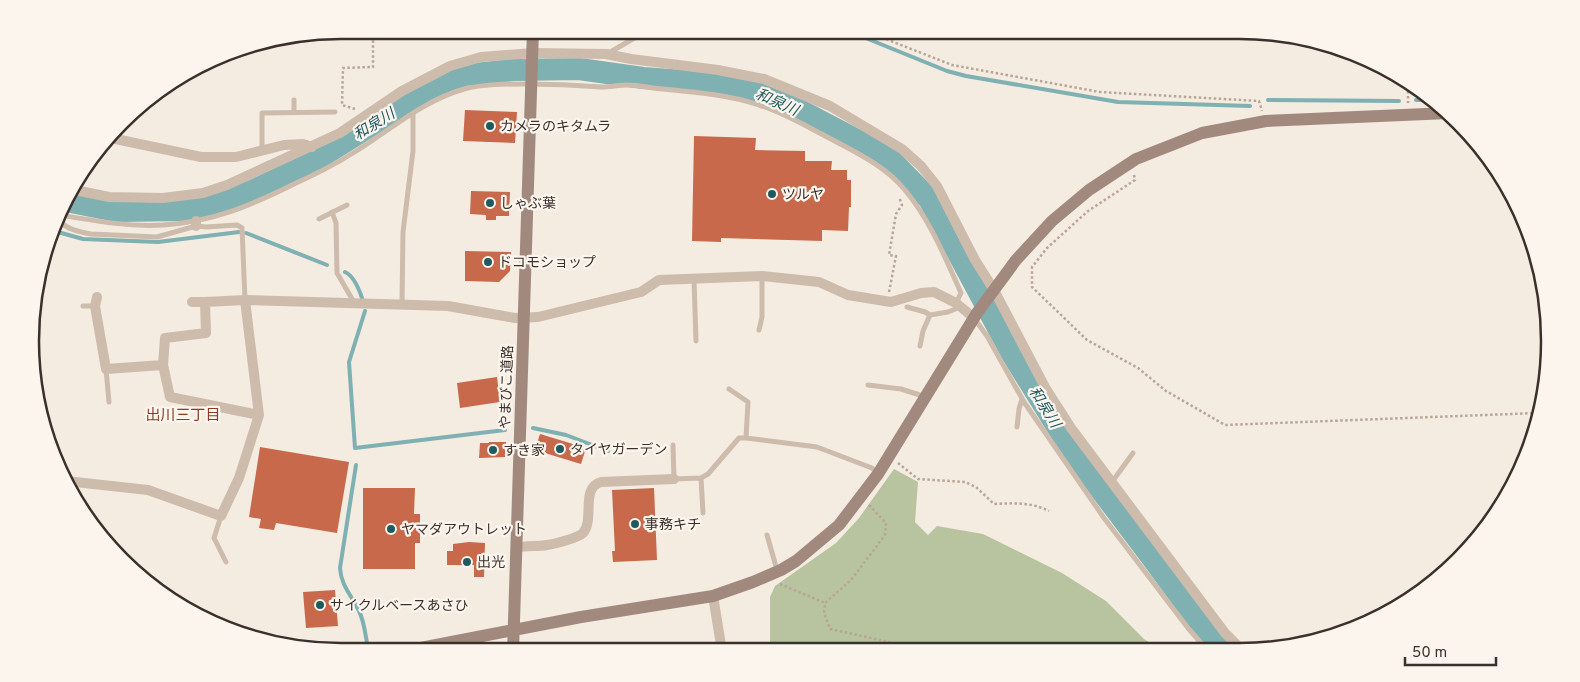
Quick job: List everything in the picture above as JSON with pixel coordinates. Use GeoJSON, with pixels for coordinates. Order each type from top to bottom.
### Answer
{"type":"FeatureCollection","features":[{"type":"Feature","properties":{"kind":"street","name":"やまびこ道路"},"geometry":{"type":"LineString","coordinates":[[513,643],[533,39]]}},
{"type":"Feature","properties":{"kind":"street"},"geometry":{"type":"LineString","coordinates":[[78,192],[109,198],[163,198],[203,193],[226,185],[312,147],[340,133],[402,92],[450,66],[481,57],[606,54],[718,70],[764,79],[830,106],[902,149],[921,166],[937,186],[991,293],[1046,389],[1112,482],[1225,633],[1235,643]]}},
{"type":"Feature","properties":{"kind":"street"},"geometry":{"type":"LineString","coordinates":[[447,643],[581,617],[714,596],[776,576],[839,525],[878,474],[975,316],[1016,260],[1052,221],[1089,190],[1133,161],[1202,133],[1266,122],[1437,113]]}},
{"type":"Feature","properties":{"kind":"street"},"geometry":{"type":"LineString","coordinates":[[116,139],[201,157],[236,157],[284,145],[303,144],[312,147]]}},
{"type":"Feature","properties":{"kind":"street"},"geometry":{"type":"LineString","coordinates":[[192,302],[245,300],[448,306],[524,319],[641,292],[659,280],[762,276],[819,282],[848,295],[891,302],[921,293],[934,292],[975,316]]}},
{"type":"Feature","properties":{"kind":"street"},"geometry":{"type":"LineString","coordinates":[[74,482],[148,490],[221,516],[239,478],[259,415],[245,300]]}},
{"type":"Feature","properties":{"kind":"street"},"geometry":{"type":"LineString","coordinates":[[96,302],[106,369],[163,364]]}},
{"type":"Feature","properties":{"kind":"street"},"geometry":{"type":"LineString","coordinates":[[205,302],[206,333],[165,338],[163,364],[170,397],[259,415]]}},
{"type":"Feature","properties":{"kind":"street"},"geometry":{"type":"LineString","coordinates":[[516,548],[526,545],[546,545],[581,535],[587,528],[591,489],[595,483],[674,479]]}},
{"type":"Feature","properties":{"kind":"street"},"geometry":{"type":"LineString","coordinates":[[714,596],[721,643]]}},
{"type":"Feature","properties":{"kind":"lane"},"geometry":{"type":"LineString","coordinates":[[606,54],[632,39]]}},
{"type":"Feature","properties":{"kind":"lane"},"geometry":{"type":"LineString","coordinates":[[63,224],[80,232],[91,234],[157,237],[246,208],[266,199],[346,157],[413,113],[440,98],[464,89],[490,84],[532,83],[605,87],[628,85],[740,100],[778,112],[857,153],[887,171],[904,188],[921,211],[943,252],[961,293],[959,305],[948,312],[930,315],[907,307]]}},
{"type":"Feature","properties":{"kind":"lane"},"geometry":{"type":"LineString","coordinates":[[294,100],[294,112]]}},
{"type":"Feature","properties":{"kind":"lane"},"geometry":{"type":"LineString","coordinates":[[262,151],[262,112],[335,112]]}},
{"type":"Feature","properties":{"kind":"lane"},"geometry":{"type":"LineString","coordinates":[[402,305],[403,232],[413,151],[413,113]]}},
{"type":"Feature","properties":{"kind":"lane"},"geometry":{"type":"LineString","coordinates":[[319,219],[347,205]]}},
{"type":"Feature","properties":{"kind":"lane"},"geometry":{"type":"LineString","coordinates":[[332,212],[336,223],[337,273],[355,304]]}},
{"type":"Feature","properties":{"kind":"lane"},"geometry":{"type":"LineString","coordinates":[[66,215],[107,223],[196,224],[206,227],[237,225],[242,228],[245,300]]}},
{"type":"Feature","properties":{"kind":"lane"},"geometry":{"type":"LineString","coordinates":[[759,330],[762,317],[762,276]]}},
{"type":"Feature","properties":{"kind":"lane"},"geometry":{"type":"LineString","coordinates":[[694,278],[696,341]]}},
{"type":"Feature","properties":{"kind":"lane"},"geometry":{"type":"LineString","coordinates":[[84,306],[96,302]]}},
{"type":"Feature","properties":{"kind":"lane"},"geometry":{"type":"LineString","coordinates":[[920,346],[930,315]]}},
{"type":"Feature","properties":{"kind":"lane"},"geometry":{"type":"LineString","coordinates":[[975,316],[1022,399],[1104,518],[1201,643]]}},
{"type":"Feature","properties":{"kind":"lane"},"geometry":{"type":"LineString","coordinates":[[106,369],[109,402]]}},
{"type":"Feature","properties":{"kind":"lane"},"geometry":{"type":"LineString","coordinates":[[868,385],[926,396]]}},
{"type":"Feature","properties":{"kind":"lane"},"geometry":{"type":"LineString","coordinates":[[729,389],[748,402],[746,438]]}},
{"type":"Feature","properties":{"kind":"lane"},"geometry":{"type":"LineString","coordinates":[[1017,427],[1022,399]]}},
{"type":"Feature","properties":{"kind":"lane"},"geometry":{"type":"LineString","coordinates":[[673,445],[674,479],[701,478],[708,474],[739,438],[817,447],[872,468],[878,474]]}},
{"type":"Feature","properties":{"kind":"lane"},"geometry":{"type":"LineString","coordinates":[[1112,482],[1132,453]]}},
{"type":"Feature","properties":{"kind":"lane"},"geometry":{"type":"LineString","coordinates":[[701,478],[703,513]]}},
{"type":"Feature","properties":{"kind":"lane"},"geometry":{"type":"LineString","coordinates":[[221,516],[214,538],[226,562]]}},
{"type":"Feature","properties":{"kind":"lane"},"geometry":{"type":"LineString","coordinates":[[767,535],[776,576]]}},
{"type":"Feature","properties":{"kind":"path"},"geometry":{"type":"LineString","coordinates":[[370,113],[342,105],[343,68],[373,67],[373,39]]}},
{"type":"Feature","properties":{"kind":"path"},"geometry":{"type":"LineString","coordinates":[[886,39],[952,65],[1090,90],[1259,101],[1266,122]]}},
{"type":"Feature","properties":{"kind":"path"},"geometry":{"type":"LineString","coordinates":[[1408,91],[1409,114]]}},
{"type":"Feature","properties":{"kind":"path"},"geometry":{"type":"LineString","coordinates":[[1133,161],[1135,180],[1088,211],[1047,248],[1032,267],[1032,287],[1087,340],[1138,368],[1166,391],[1225,425],[1532,413]]}},
{"type":"Feature","properties":{"kind":"path"},"geometry":{"type":"LineString","coordinates":[[887,301],[896,256],[889,255],[896,214],[902,205],[893,178]]}},
{"type":"Feature","properties":{"kind":"path"},"geometry":{"type":"LineString","coordinates":[[890,454],[918,479],[966,482],[976,487],[994,504],[1018,502],[1040,506],[1049,511]]}},
{"type":"Feature","properties":{"kind":"path"},"geometry":{"type":"LineString","coordinates":[[824,603],[852,580],[885,535],[886,523],[868,503]]}},
{"type":"Feature","properties":{"kind":"path"},"geometry":{"type":"LineString","coordinates":[[776,576],[824,603]]}},
{"type":"Feature","properties":{"kind":"path"},"geometry":{"type":"LineString","coordinates":[[824,603],[824,613],[830,629],[890,643]]}},
{"type":"Feature","properties":{"kind":"green space"},"geometry":{"type":"Polygon","coordinates":[[[894,469],[918,482],[915,522],[928,535],[937,526],[983,534],[1062,573],[1106,601],[1150,643],[770,643],[770,597],[775,586],[836,543],[859,518],[894,469]]]}},
{"type":"Feature","properties":{"kind":"building","name":"カメラのキタムラ"},"geometry":{"type":"Polygon","coordinates":[[[465,110],[517,112],[515,143],[463,141],[465,110]]]}},
{"type":"Feature","properties":{"kind":"building","name":"ツルヤ"},"geometry":{"type":"Polygon","coordinates":[[[694,136],[756,138],[755,150],[805,151],[805,161],[832,161],[831,170],[847,170],[847,180],[851,180],[851,207],[849,207],[848,231],[822,230],[822,241],[721,238],[721,242],[692,241],[694,136]]]}},
{"type":"Feature","properties":{"kind":"building","name":"しゃぶ葉"},"geometry":{"type":"Polygon","coordinates":[[[471,191],[510,192],[509,216],[496,216],[496,220],[486,220],[486,215],[470,214],[471,191]]]}},
{"type":"Feature","properties":{"kind":"building","name":"ドコモショップ"},"geometry":{"type":"Polygon","coordinates":[[[465,251],[511,252],[510,271],[499,282],[465,281],[465,251]]]}},
{"type":"Feature","properties":{"kind":"building"},"geometry":{"type":"Polygon","coordinates":[[[497,377],[500,402],[460,408],[457,383],[497,377]]]}},
{"type":"Feature","properties":{"kind":"building","name":"タイヤガーデン"},"geometry":{"type":"Polygon","coordinates":[[[540,434],[586,448],[581,464],[535,450],[540,434]]]}},
{"type":"Feature","properties":{"kind":"building","name":"すき家"},"geometry":{"type":"Polygon","coordinates":[[[506,442],[505,457],[479,458],[480,443],[506,442]]]}},
{"type":"Feature","properties":{"kind":"building"},"geometry":{"type":"Polygon","coordinates":[[[260,447],[349,462],[337,533],[276,523],[274,530],[259,528],[261,519],[249,517],[260,447]]]}},
{"type":"Feature","properties":{"kind":"building","name":"ヤマダアウトレット"},"geometry":{"type":"Polygon","coordinates":[[[363,488],[415,488],[414,514],[420,514],[420,543],[415,543],[415,569],[363,569],[363,488]]]}},
{"type":"Feature","properties":{"kind":"building","name":"事務キチ"},"geometry":{"type":"Polygon","coordinates":[[[654,488],[657,560],[613,562],[612,551],[615,551],[612,490],[654,488]]]}},
{"type":"Feature","properties":{"kind":"building"},"geometry":{"type":"Polygon","coordinates":[[[485,543],[484,577],[474,577],[474,565],[447,565],[447,551],[453,551],[453,544],[485,543]]]}},
{"type":"Feature","properties":{"kind":"building","name":"サイクルベースあさひ"},"geometry":{"type":"Polygon","coordinates":[[[335,590],[338,626],[306,628],[303,592],[335,590]]]}},
{"type":"Feature","properties":{"kind":"waterway"},"geometry":{"type":"LineString","coordinates":[[868,39],[947,71],[966,76],[1118,102],[1250,106]]}},
{"type":"Feature","properties":{"kind":"waterway","name":"和泉川"},"geometry":{"type":"LineString","coordinates":[[72,202],[116,211],[187,210],[215,204],[254,190],[311,163],[428,90],[465,75],[514,70],[579,69],[643,78],[724,84],[758,92],[784,102],[872,148],[893,162],[929,199],[1012,354],[1076,457],[1215,643]]}},
{"type":"Feature","properties":{"kind":"waterway"},"geometry":{"type":"LineString","coordinates":[[1268,100],[1399,101]]}},
{"type":"Feature","properties":{"kind":"waterway"},"geometry":{"type":"LineString","coordinates":[[1416,100],[1422,100]]}},
{"type":"Feature","properties":{"kind":"waterway"},"geometry":{"type":"LineString","coordinates":[[59,232],[83,239],[158,242],[239,232]]}},
{"type":"Feature","properties":{"kind":"waterway"},"geometry":{"type":"LineString","coordinates":[[246,233],[327,265]]}},
{"type":"Feature","properties":{"kind":"waterway"},"geometry":{"type":"LineString","coordinates":[[345,272],[354,280],[362,298]]}},
{"type":"Feature","properties":{"kind":"waterway"},"geometry":{"type":"LineString","coordinates":[[365,311],[349,362],[355,448],[505,430]]}},
{"type":"Feature","properties":{"kind":"waterway"},"geometry":{"type":"LineString","coordinates":[[533,428],[566,435],[608,451]]}},
{"type":"Feature","properties":{"kind":"waterway"},"geometry":{"type":"LineString","coordinates":[[356,465],[340,568],[345,586],[361,615],[367,643]]}},
{"type":"Feature","properties":{"kind":"place","name":"カメラのキタムラ"},"geometry":{"type":"Point","coordinates":[490,126]}},
{"type":"Feature","properties":{"kind":"place","name":"ツルヤ"},"geometry":{"type":"Point","coordinates":[772,194]}},
{"type":"Feature","properties":{"kind":"place","name":"しゃぶ葉"},"geometry":{"type":"Point","coordinates":[490,203]}},
{"type":"Feature","properties":{"kind":"place","name":"ドコモショップ"},"geometry":{"type":"Point","coordinates":[488,262]}},
{"type":"Feature","properties":{"kind":"place","name":"タイヤガーデン"},"geometry":{"type":"Point","coordinates":[560,449]}},
{"type":"Feature","properties":{"kind":"place","name":"すき家"},"geometry":{"type":"Point","coordinates":[493,450]}},
{"type":"Feature","properties":{"kind":"place","name":"事務キチ"},"geometry":{"type":"Point","coordinates":[635,524]}},
{"type":"Feature","properties":{"kind":"place","name":"ヤマダアウトレット"},"geometry":{"type":"Point","coordinates":[391,529]}},
{"type":"Feature","properties":{"kind":"place","name":"出光"},"geometry":{"type":"Point","coordinates":[467,562]}},
{"type":"Feature","properties":{"kind":"place","name":"サイクルベースあさひ"},"geometry":{"type":"Point","coordinates":[320,605]}},
{"type":"Feature","properties":{"kind":"district","name":"出川三丁目"},"geometry":{"type":"Point","coordinates":[183,415]}}]}
